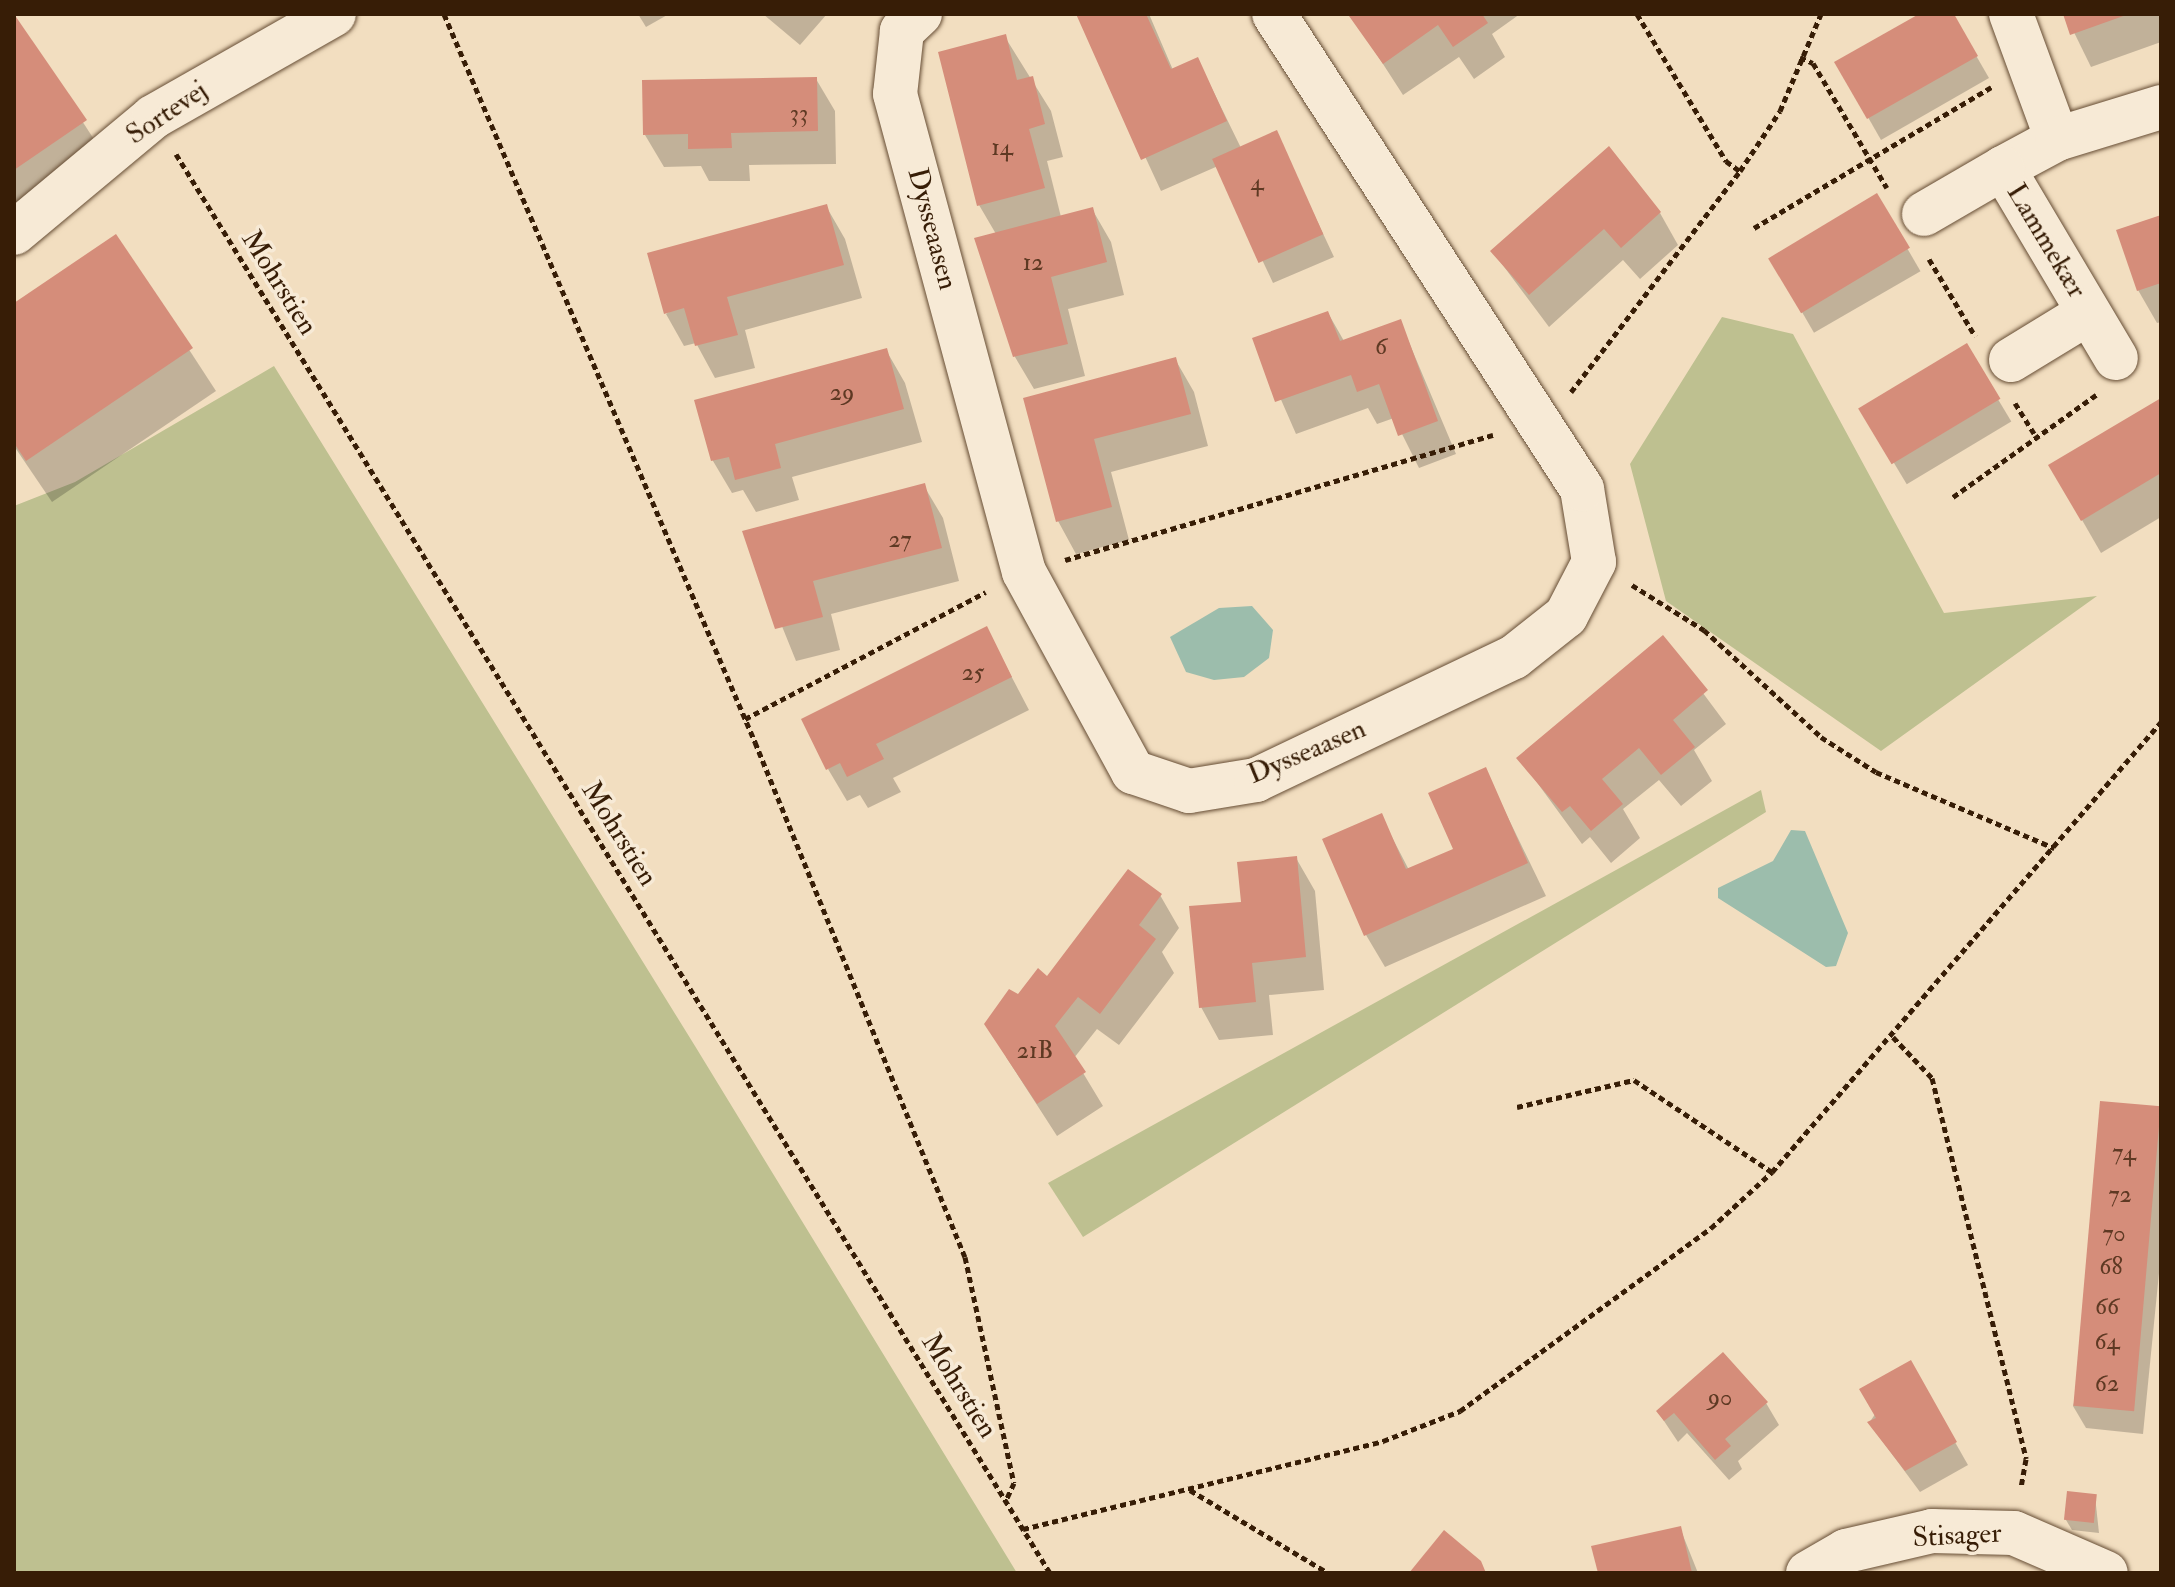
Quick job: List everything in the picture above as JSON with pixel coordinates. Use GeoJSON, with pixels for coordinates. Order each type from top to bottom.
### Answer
{"type":"FeatureCollection","features":[{"type":"Feature","properties":{"kind":"street","name":"Sortevej"},"geometry":{"type":"LineString","coordinates":[[14,233],[153,117],[334,14]]}},
{"type":"Feature","properties":{"kind":"street","name":"Dysseaasen"},"geometry":{"type":"LineString","coordinates":[[920,14],[902,31],[895,94],[1024,572],[1133,772],[1189,791],[1256,780],[1514,657],[1566,616],[1594,562]]}},
{"type":"Feature","properties":{"kind":"street"},"geometry":{"type":"LineString","coordinates":[[1274,14],[1582,489],[1594,562]]}},
{"type":"Feature","properties":{"kind":"street"},"geometry":{"type":"LineString","coordinates":[[2011,14],[2057,139]]}},
{"type":"Feature","properties":{"kind":"street","name":"Lammekær"},"geometry":{"type":"LineString","coordinates":[[2108,375],[2088,313],[2003,168],[2057,139],[2161,107]]}},
{"type":"Feature","properties":{"kind":"street"},"geometry":{"type":"LineString","coordinates":[[1924,214],[2003,168]]}},
{"type":"Feature","properties":{"kind":"street"},"geometry":{"type":"LineString","coordinates":[[2011,360],[2088,313]]}},
{"type":"Feature","properties":{"kind":"street","name":"Stisager"},"geometry":{"type":"LineString","coordinates":[[1808,1573],[1846,1551],[1932,1531],[2014,1533],[2106,1573]]}},
{"type":"Feature","properties":{"kind":"path"},"geometry":{"type":"LineString","coordinates":[[444,14],[745,719],[965,1257],[1014,1483],[1006,1500]]}},
{"type":"Feature","properties":{"kind":"path"},"geometry":{"type":"LineString","coordinates":[[1637,14],[1726,161],[1740,171]]}},
{"type":"Feature","properties":{"kind":"path"},"geometry":{"type":"LineString","coordinates":[[745,719],[1024,572],[1539,426],[1740,171],[1780,111],[1821,14]]}},
{"type":"Feature","properties":{"kind":"path"},"geometry":{"type":"LineString","coordinates":[[1754,228],[2030,64]]}},
{"type":"Feature","properties":{"kind":"path","name":"Mohrstien"},"geometry":{"type":"LineString","coordinates":[[153,117],[1050,1573]]}},
{"type":"Feature","properties":{"kind":"path"},"geometry":{"type":"LineString","coordinates":[[1953,497],[2108,375]]}},
{"type":"Feature","properties":{"kind":"path"},"geometry":{"type":"LineString","coordinates":[[1594,562],[1704,630],[1821,737],[1876,772],[2054,848]]}},
{"type":"Feature","properties":{"kind":"path"},"geometry":{"type":"LineString","coordinates":[[1023,1529],[1383,1441],[1460,1411],[1711,1228],[1772,1172],[1893,1037],[2161,722]]}},
{"type":"Feature","properties":{"kind":"path"},"geometry":{"type":"LineString","coordinates":[[1893,1037],[1932,1078],[2026,1459],[2014,1533]]}},
{"type":"Feature","properties":{"kind":"path"},"geometry":{"type":"LineString","coordinates":[[1517,1107],[1634,1080],[1772,1172]]}},
{"type":"Feature","properties":{"kind":"path"},"geometry":{"type":"LineString","coordinates":[[1190,1490],[1328,1573]]}},
{"type":"Feature","properties":{"kind":"shaded area"},"geometry":{"type":"Polygon","coordinates":[[[1722,317],[1793,334],[1944,613],[2097,596],[1881,751],[1666,601],[1630,464],[1722,317]]]}},
{"type":"Feature","properties":{"kind":"shaded area"},"geometry":{"type":"Polygon","coordinates":[[[274,366],[1017,1573],[14,1573],[14,506],[75,482],[274,366]]]}},
{"type":"Feature","properties":{"kind":"shaded area"},"geometry":{"type":"Polygon","coordinates":[[[1252,606],[1273,630],[1269,658],[1244,677],[1214,680],[1186,672],[1170,637],[1219,608],[1252,606]]]}},
{"type":"Feature","properties":{"kind":"shaded area"},"geometry":{"type":"Polygon","coordinates":[[[1761,790],[1766,812],[1083,1237],[1048,1183],[1761,790]]]}},
{"type":"Feature","properties":{"kind":"shaded area"},"geometry":{"type":"Polygon","coordinates":[[[1791,830],[1805,831],[1848,933],[1836,966],[1826,967],[1718,898],[1718,888],[1773,861],[1791,830]]]}},
{"type":"Feature","properties":{"kind":"building"},"geometry":{"type":"Polygon","coordinates":[[[14,14],[87,120],[14,170],[14,14]]]}},
{"type":"Feature","properties":{"kind":"building"},"geometry":{"type":"Polygon","coordinates":[[[1076,14],[1146,14],[1171,69],[1198,57],[1227,121],[1141,160],[1076,14]]]}},
{"type":"Feature","properties":{"kind":"building"},"geometry":{"type":"Polygon","coordinates":[[[1482,14],[1488,23],[1453,47],[1438,25],[1383,64],[1349,16],[1482,14]]]}},
{"type":"Feature","properties":{"kind":"building"},"geometry":{"type":"Polygon","coordinates":[[[1919,14],[1954,14],[1978,56],[1867,119],[1834,62],[1919,14]]]}},
{"type":"Feature","properties":{"kind":"building"},"geometry":{"type":"Polygon","coordinates":[[[2063,14],[2129,14],[2070,35],[2063,14]]]}},
{"type":"Feature","properties":{"kind":"building"},"geometry":{"type":"Polygon","coordinates":[[[1006,34],[1017,80],[1033,76],[1045,124],[1029,129],[1045,188],[977,206],[938,52],[1006,34]]]}},
{"type":"Feature","properties":{"kind":"building"},"geometry":{"type":"Polygon","coordinates":[[[817,77],[818,131],[731,133],[732,148],[688,149],[688,134],[643,135],[642,80],[817,77]]]}},
{"type":"Feature","properties":{"kind":"building"},"geometry":{"type":"Polygon","coordinates":[[[1277,130],[1323,234],[1259,263],[1212,159],[1277,130]]]}},
{"type":"Feature","properties":{"kind":"building"},"geometry":{"type":"Polygon","coordinates":[[[1609,146],[1661,212],[1621,248],[1604,229],[1529,295],[1490,251],[1609,146]]]}},
{"type":"Feature","properties":{"kind":"building"},"geometry":{"type":"Polygon","coordinates":[[[1877,193],[1910,248],[1801,313],[1768,258],[1877,193]]]}},
{"type":"Feature","properties":{"kind":"building"},"geometry":{"type":"Polygon","coordinates":[[[827,204],[844,265],[727,297],[738,335],[695,346],[684,308],[664,314],[647,253],[827,204]]]}},
{"type":"Feature","properties":{"kind":"building"},"geometry":{"type":"Polygon","coordinates":[[[1093,207],[1107,262],[1051,277],[1068,344],[1013,357],[974,238],[1093,207]]]}},
{"type":"Feature","properties":{"kind":"building"},"geometry":{"type":"Polygon","coordinates":[[[2161,215],[2161,283],[2137,291],[2116,230],[2161,215]]]}},
{"type":"Feature","properties":{"kind":"building"},"geometry":{"type":"Polygon","coordinates":[[[116,234],[193,348],[26,461],[14,443],[14,303],[116,234]]]}},
{"type":"Feature","properties":{"kind":"building"},"geometry":{"type":"Polygon","coordinates":[[[1328,311],[1340,341],[1401,319],[1438,421],[1398,436],[1379,384],[1357,392],[1351,375],[1275,402],[1252,338],[1328,311]]]}},
{"type":"Feature","properties":{"kind":"building"},"geometry":{"type":"Polygon","coordinates":[[[1967,343],[2000,399],[1892,464],[1858,408],[1967,343]]]}},
{"type":"Feature","properties":{"kind":"building"},"geometry":{"type":"Polygon","coordinates":[[[887,348],[904,409],[775,444],[781,468],[735,480],[729,457],[711,461],[694,400],[887,348]]]}},
{"type":"Feature","properties":{"kind":"building"},"geometry":{"type":"Polygon","coordinates":[[[1176,357],[1191,414],[1094,439],[1112,507],[1056,522],[1023,398],[1176,357]]]}},
{"type":"Feature","properties":{"kind":"building"},"geometry":{"type":"Polygon","coordinates":[[[2161,398],[2161,473],[2081,521],[2048,465],[2161,398]]]}},
{"type":"Feature","properties":{"kind":"building"},"geometry":{"type":"Polygon","coordinates":[[[925,483],[942,548],[813,581],[823,617],[775,629],[742,531],[925,483]]]}},
{"type":"Feature","properties":{"kind":"building"},"geometry":{"type":"Polygon","coordinates":[[[987,626],[1012,677],[876,744],[884,759],[847,777],[840,763],[826,770],[801,719],[987,626]]]}},
{"type":"Feature","properties":{"kind":"building"},"geometry":{"type":"Polygon","coordinates":[[[1663,635],[1708,690],[1673,720],[1695,747],[1661,775],[1639,748],[1602,779],[1623,804],[1591,831],[1570,806],[1562,812],[1516,758],[1663,635]]]}},
{"type":"Feature","properties":{"kind":"building"},"geometry":{"type":"Polygon","coordinates":[[[1486,767],[1528,863],[1364,936],[1322,839],[1382,813],[1406,869],[1453,849],[1428,793],[1486,767]]]}},
{"type":"Feature","properties":{"kind":"building"},"geometry":{"type":"Polygon","coordinates":[[[1297,856],[1306,957],[1252,963],[1256,1002],[1199,1008],[1189,906],[1241,902],[1237,862],[1297,856]]]}},
{"type":"Feature","properties":{"kind":"building"},"geometry":{"type":"Polygon","coordinates":[[[1128,869],[1162,894],[1139,925],[1156,939],[1100,1014],[1078,997],[1055,1026],[1086,1072],[1037,1104],[984,1024],[1009,989],[1018,994],[1038,968],[1047,976],[1128,869]]]}},
{"type":"Feature","properties":{"kind":"building"},"geometry":{"type":"Polygon","coordinates":[[[2100,1101],[2161,1106],[2134,1411],[2073,1406],[2100,1101]]]}},
{"type":"Feature","properties":{"kind":"building"},"geometry":{"type":"Polygon","coordinates":[[[1723,1352],[1768,1402],[1725,1439],[1731,1446],[1715,1460],[1674,1413],[1664,1421],[1656,1411],[1723,1352]]]}},
{"type":"Feature","properties":{"kind":"building"},"geometry":{"type":"Polygon","coordinates":[[[1911,1360],[1957,1442],[1905,1471],[1867,1422],[1876,1418],[1859,1389],[1911,1360]]]}},
{"type":"Feature","properties":{"kind":"building"},"geometry":{"type":"Polygon","coordinates":[[[2067,1491],[2097,1494],[2094,1523],[2064,1520],[2067,1491]]]}},
{"type":"Feature","properties":{"kind":"building"},"geometry":{"type":"Polygon","coordinates":[[[1681,1526],[1692,1573],[1598,1573],[1591,1546],[1681,1526]]]}},
{"type":"Feature","properties":{"kind":"building"},"geometry":{"type":"Polygon","coordinates":[[[1444,1530],[1481,1561],[1486,1573],[1409,1573],[1444,1530]]]}}]}
